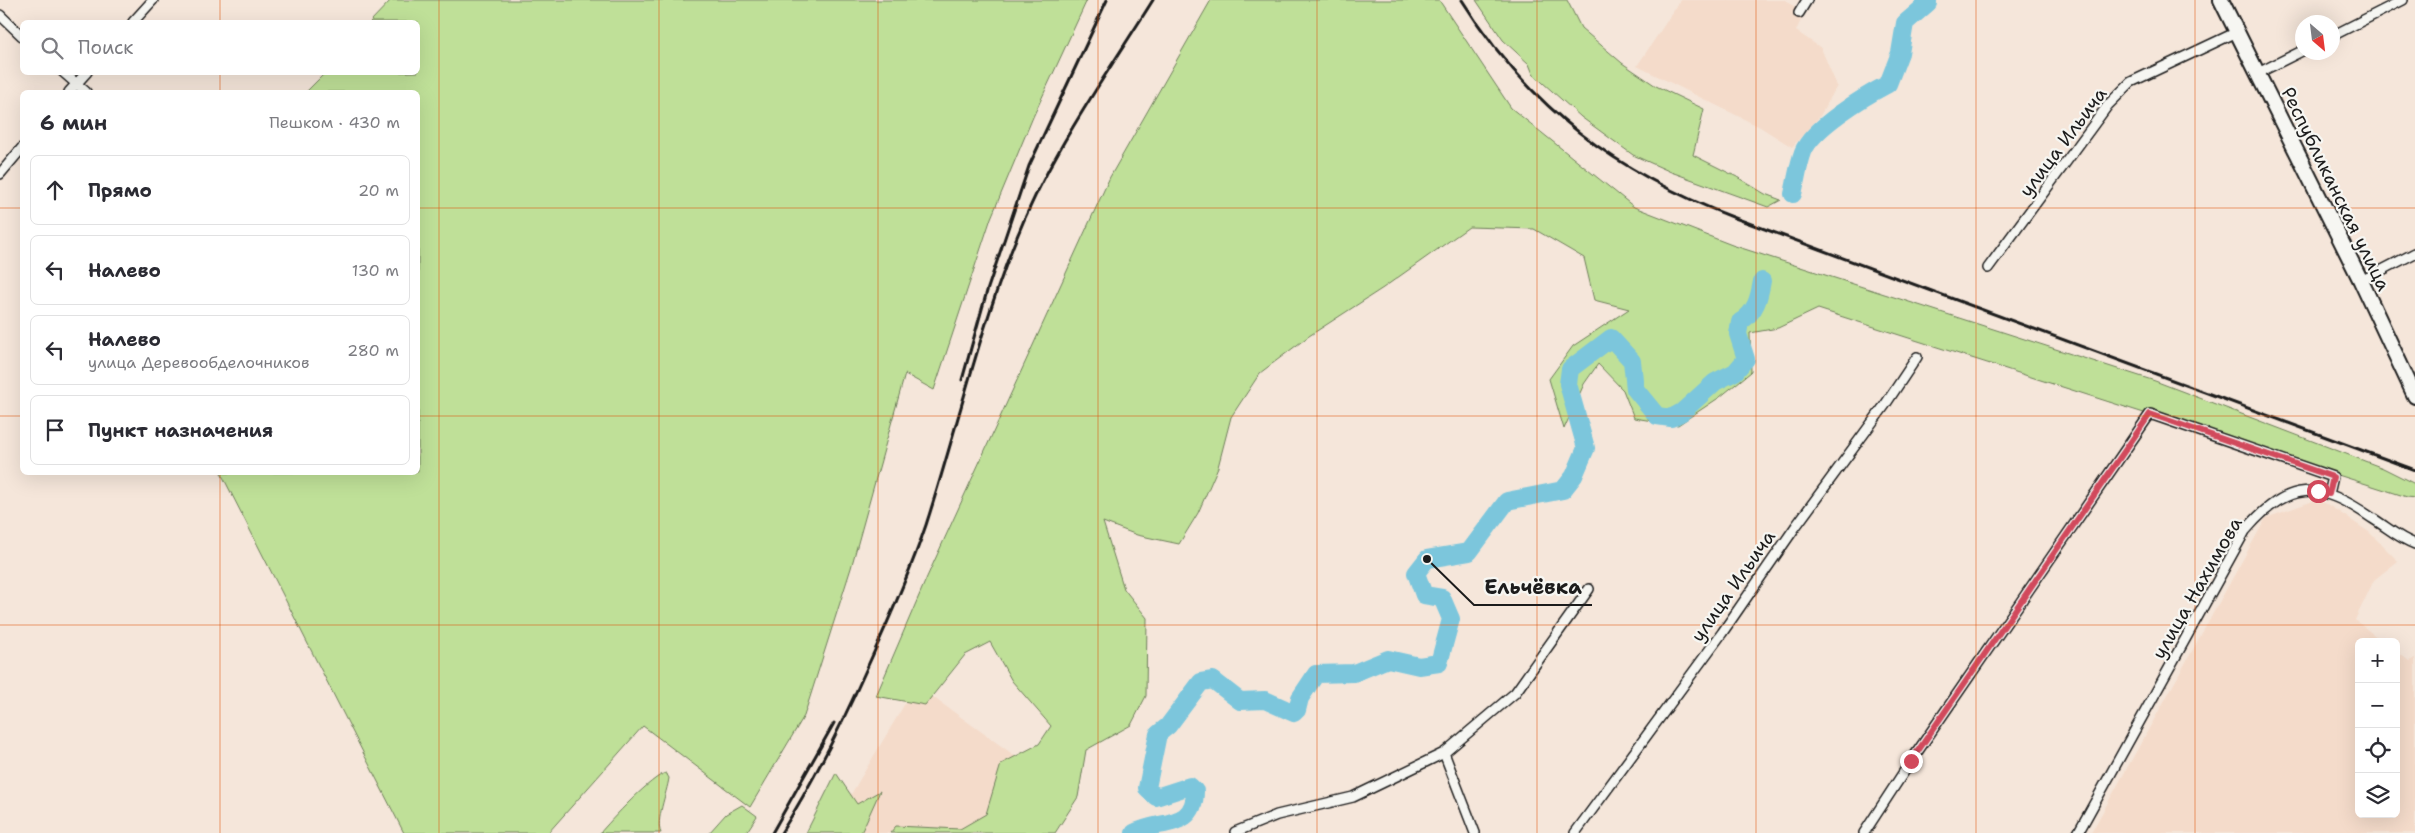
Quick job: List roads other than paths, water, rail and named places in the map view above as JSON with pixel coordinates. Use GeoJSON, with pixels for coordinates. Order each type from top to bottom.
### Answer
{"type":"FeatureCollection","features":[{"type":"Feature","properties":{"kind":"main road","name":"Республиканская улица"},"geometry":{"type":"LineString","coordinates":[[2221,0],[2361,281],[2415,396]]}},
{"type":"Feature","properties":{"kind":"street"},"geometry":{"type":"LineString","coordinates":[[135,20],[153,0]]}},
{"type":"Feature","properties":{"kind":"street"},"geometry":{"type":"LineString","coordinates":[[1799,13],[1807,0]]}},
{"type":"Feature","properties":{"kind":"street"},"geometry":{"type":"LineString","coordinates":[[2340,32],[2403,0]]}},
{"type":"Feature","properties":{"kind":"street"},"geometry":{"type":"LineString","coordinates":[[0,16],[20,34]]}},
{"type":"Feature","properties":{"kind":"street","name":"улица Ильича"},"geometry":{"type":"LineString","coordinates":[[1988,268],[2108,105],[2132,82],[2237,32]]}},
{"type":"Feature","properties":{"kind":"street"},"geometry":{"type":"LineString","coordinates":[[2258,73],[2295,54]]}},
{"type":"Feature","properties":{"kind":"street"},"geometry":{"type":"LineString","coordinates":[[65,75],[83,90]]}},
{"type":"Feature","properties":{"kind":"street"},"geometry":{"type":"LineString","coordinates":[[71,90],[84,75]]}},
{"type":"Feature","properties":{"kind":"street"},"geometry":{"type":"LineString","coordinates":[[0,174],[20,150]]}},
{"type":"Feature","properties":{"kind":"street"},"geometry":{"type":"LineString","coordinates":[[2361,281],[2415,253]]}},
{"type":"Feature","properties":{"kind":"street","name":"улица Ильича"},"geometry":{"type":"LineString","coordinates":[[1575,833],[1722,633],[1796,526],[1885,405],[1917,356]]}},
{"type":"Feature","properties":{"kind":"street"},"geometry":{"type":"LineString","coordinates":[[1864,833],[1911,761],[2150,414],[2333,477],[2329,494]]}},
{"type":"Feature","properties":{"kind":"street","name":"улица Нахимова"},"geometry":{"type":"LineString","coordinates":[[2078,833],[2245,531],[2263,510],[2286,497],[2306,491],[2329,494],[2359,509],[2399,537],[2415,544]]}},
{"type":"Feature","properties":{"kind":"street"},"geometry":{"type":"LineString","coordinates":[[1235,832],[1277,814],[1353,797],[1444,753],[1515,693],[1590,588]]}},
{"type":"Feature","properties":{"kind":"street"},"geometry":{"type":"LineString","coordinates":[[1444,753],[1475,833]]}},
{"type":"Feature","properties":{"kind":"waterway"},"geometry":{"type":"LineString","coordinates":[[1793,194],[1801,157],[1808,143],[1840,114],[1888,84],[1900,53],[1905,23],[1928,3],[1928,0]]}},
{"type":"Feature","properties":{"kind":"waterway"},"geometry":{"type":"LineString","coordinates":[[1134,833],[1183,818],[1189,812],[1193,803],[1195,791],[1190,786],[1156,797],[1147,788],[1158,734],[1168,726],[1201,682],[1213,680],[1240,701],[1265,700],[1294,713],[1297,710],[1300,698],[1316,674],[1354,673],[1388,659],[1419,666],[1439,663],[1451,619],[1442,598],[1424,595],[1416,573],[1427,559],[1469,552],[1507,501],[1563,490],[1574,476],[1586,448],[1568,384],[1570,369],[1611,338],[1632,361],[1635,389],[1657,416],[1671,418],[1682,412],[1715,382],[1735,372],[1746,359],[1738,334],[1740,322],[1753,309],[1758,299],[1762,281]]}},
{"type":"Feature","properties":{"kind":"railway"},"geometry":{"type":"LineString","coordinates":[[962,380],[987,291],[1029,166],[1107,0]]}},
{"type":"Feature","properties":{"kind":"railway"},"geometry":{"type":"LineString","coordinates":[[781,833],[805,793],[837,732],[857,691],[905,580],[926,525],[989,313],[1028,211],[1060,149],[1153,0]]}},
{"type":"Feature","properties":{"kind":"railway"},"geometry":{"type":"LineString","coordinates":[[1462,0],[1488,39],[1516,73],[1547,105],[1579,133],[1614,158],[1692,200],[1735,218],[2415,470]]}},
{"type":"Feature","properties":{"kind":"railway"},"geometry":{"type":"LineString","coordinates":[[772,833],[834,723]]}},
{"type":"Feature","properties":{"kind":"place","name":"Ельчёвка"},"geometry":{"type":"Point","coordinates":[1427,559]}}]}
